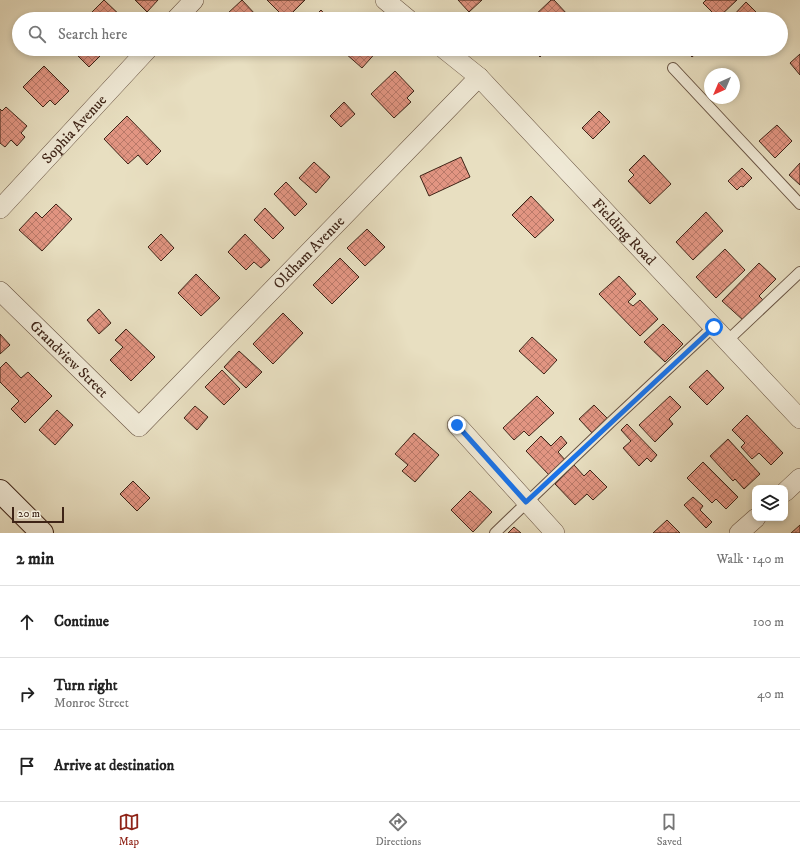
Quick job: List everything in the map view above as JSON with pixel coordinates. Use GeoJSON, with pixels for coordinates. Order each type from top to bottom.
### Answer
{"type":"FeatureCollection","features":[{"type":"Feature","properties":{"kind":"main road"},"geometry":{"type":"LineString","coordinates":[[0,491],[42,533]]}},
{"type":"Feature","properties":{"kind":"street"},"geometry":{"type":"LineString","coordinates":[[183,12],[194,0]]}},
{"type":"Feature","properties":{"kind":"street"},"geometry":{"type":"LineString","coordinates":[[385,0],[400,12]]}},
{"type":"Feature","properties":{"kind":"street","name":"Sophia Avenue"},"geometry":{"type":"LineString","coordinates":[[0,209],[142,56]]}},
{"type":"Feature","properties":{"kind":"street","name":"Fielding Road"},"geometry":{"type":"LineString","coordinates":[[453,56],[479,77],[800,419]]}},
{"type":"Feature","properties":{"kind":"street","name":"Oldham Avenue"},"geometry":{"type":"LineString","coordinates":[[139,426],[479,77]]}},
{"type":"Feature","properties":{"kind":"street","name":"Grandview Street"},"geometry":{"type":"LineString","coordinates":[[0,291],[139,426]]}},
{"type":"Feature","properties":{"kind":"street"},"geometry":{"type":"LineString","coordinates":[[457,425],[555,533]]}},
{"type":"Feature","properties":{"kind":"street"},"geometry":{"type":"LineString","coordinates":[[788,489],[800,478]]}},
{"type":"Feature","properties":{"kind":"street"},"geometry":{"type":"LineString","coordinates":[[739,533],[753,521]]}},
{"type":"Feature","properties":{"kind":"lane"},"geometry":{"type":"LineString","coordinates":[[673,68],[800,204]]}},
{"type":"Feature","properties":{"kind":"lane"},"geometry":{"type":"LineString","coordinates":[[727,341],[800,272]]}},
{"type":"Feature","properties":{"kind":"lane"},"geometry":{"type":"LineString","coordinates":[[496,533],[526,502],[714,327]]}},
{"type":"Feature","properties":{"kind":"building"},"geometry":{"type":"Polygon","coordinates":[[[104,0],[117,12],[92,12],[104,0]]]}},
{"type":"Feature","properties":{"kind":"building"},"geometry":{"type":"Polygon","coordinates":[[[135,0],[158,0],[147,12],[135,0]]]}},
{"type":"Feature","properties":{"kind":"building"},"geometry":{"type":"Polygon","coordinates":[[[242,0],[253,12],[229,12],[242,0]]]}},
{"type":"Feature","properties":{"kind":"building"},"geometry":{"type":"Polygon","coordinates":[[[267,0],[305,0],[293,12],[279,12],[267,0]]]}},
{"type":"Feature","properties":{"kind":"building"},"geometry":{"type":"Polygon","coordinates":[[[458,0],[482,0],[469,12],[458,0]]]}},
{"type":"Feature","properties":{"kind":"building"},"geometry":{"type":"Polygon","coordinates":[[[551,0],[554,0],[565,12],[538,12],[551,0]]]}},
{"type":"Feature","properties":{"kind":"building"},"geometry":{"type":"Polygon","coordinates":[[[706,0],[737,0],[724,12],[712,12],[703,3],[706,0]]]}},
{"type":"Feature","properties":{"kind":"building"},"geometry":{"type":"Polygon","coordinates":[[[746,2],[756,12],[737,12],[746,2]]]}},
{"type":"Feature","properties":{"kind":"building"},"geometry":{"type":"Polygon","coordinates":[[[800,54],[800,75],[790,63],[800,54]]]}},
{"type":"Feature","properties":{"kind":"building"},"geometry":{"type":"Polygon","coordinates":[[[78,56],[100,56],[89,67],[78,56]]]}},
{"type":"Feature","properties":{"kind":"building"},"geometry":{"type":"Polygon","coordinates":[[[348,56],[373,56],[362,68],[348,56]]]}},
{"type":"Feature","properties":{"kind":"building"},"geometry":{"type":"Polygon","coordinates":[[[44,66],[69,91],[55,105],[50,100],[43,107],[23,87],[44,66]]]}},
{"type":"Feature","properties":{"kind":"building"},"geometry":{"type":"Polygon","coordinates":[[[395,71],[414,91],[407,98],[411,102],[394,118],[371,94],[395,71]]]}},
{"type":"Feature","properties":{"kind":"building"},"geometry":{"type":"Polygon","coordinates":[[[344,102],[355,114],[341,127],[330,116],[344,102]]]}},
{"type":"Feature","properties":{"kind":"building"},"geometry":{"type":"Polygon","coordinates":[[[6,107],[27,126],[21,133],[25,137],[17,146],[11,140],[5,147],[0,143],[0,109],[2,111],[6,107]]]}},
{"type":"Feature","properties":{"kind":"building"},"geometry":{"type":"Polygon","coordinates":[[[599,111],[610,122],[593,139],[582,128],[599,111]]]}},
{"type":"Feature","properties":{"kind":"building"},"geometry":{"type":"Polygon","coordinates":[[[127,116],[161,151],[147,165],[138,155],[128,164],[104,139],[127,116]]]}},
{"type":"Feature","properties":{"kind":"building"},"geometry":{"type":"Polygon","coordinates":[[[777,125],[792,141],[775,158],[759,141],[777,125]]]}},
{"type":"Feature","properties":{"kind":"building"},"geometry":{"type":"Polygon","coordinates":[[[644,155],[671,184],[650,204],[628,181],[634,175],[629,170],[644,155]]]}},
{"type":"Feature","properties":{"kind":"building"},"geometry":{"type":"Polygon","coordinates":[[[461,157],[470,177],[429,196],[420,176],[461,157]]]}},
{"type":"Feature","properties":{"kind":"building"},"geometry":{"type":"Polygon","coordinates":[[[314,162],[330,177],[316,193],[299,178],[314,162]]]}},
{"type":"Feature","properties":{"kind":"building"},"geometry":{"type":"Polygon","coordinates":[[[800,163],[800,185],[789,175],[800,163]]]}},
{"type":"Feature","properties":{"kind":"building"},"geometry":{"type":"Polygon","coordinates":[[[742,168],[752,178],[743,187],[741,186],[737,190],[728,181],[742,168]]]}},
{"type":"Feature","properties":{"kind":"building"},"geometry":{"type":"Polygon","coordinates":[[[286,182],[307,204],[295,216],[274,194],[286,182]]]}},
{"type":"Feature","properties":{"kind":"building"},"geometry":{"type":"Polygon","coordinates":[[[531,196],[554,220],[535,238],[512,215],[531,196]]]}},
{"type":"Feature","properties":{"kind":"building"},"geometry":{"type":"Polygon","coordinates":[[[56,204],[72,219],[42,251],[19,230],[36,212],[42,218],[56,204]]]}},
{"type":"Feature","properties":{"kind":"building"},"geometry":{"type":"Polygon","coordinates":[[[265,208],[284,228],[273,239],[254,220],[265,208]]]}},
{"type":"Feature","properties":{"kind":"building"},"geometry":{"type":"Polygon","coordinates":[[[706,212],[723,231],[693,260],[676,242],[706,212]]]}},
{"type":"Feature","properties":{"kind":"building"},"geometry":{"type":"Polygon","coordinates":[[[367,229],[385,247],[365,266],[347,248],[367,229]]]}},
{"type":"Feature","properties":{"kind":"building"},"geometry":{"type":"Polygon","coordinates":[[[161,234],[174,248],[161,261],[148,247],[161,234]]]}},
{"type":"Feature","properties":{"kind":"building"},"geometry":{"type":"Polygon","coordinates":[[[245,234],[270,260],[261,268],[254,262],[246,270],[228,252],[245,234]]]}},
{"type":"Feature","properties":{"kind":"building"},"geometry":{"type":"Polygon","coordinates":[[[725,249],[745,270],[716,298],[696,277],[725,249]]]}},
{"type":"Feature","properties":{"kind":"building"},"geometry":{"type":"Polygon","coordinates":[[[340,258],[359,277],[332,304],[313,285],[340,258]]]}},
{"type":"Feature","properties":{"kind":"building"},"geometry":{"type":"Polygon","coordinates":[[[759,263],[776,279],[759,296],[764,301],[744,321],[722,301],[759,263]]]}},
{"type":"Feature","properties":{"kind":"building"},"geometry":{"type":"Polygon","coordinates":[[[196,274],[220,298],[201,316],[178,293],[196,274]]]}},
{"type":"Feature","properties":{"kind":"building"},"geometry":{"type":"Polygon","coordinates":[[[619,276],[636,294],[628,302],[633,306],[640,300],[658,319],[640,336],[599,294],[619,276]]]}},
{"type":"Feature","properties":{"kind":"building"},"geometry":{"type":"Polygon","coordinates":[[[99,309],[111,323],[99,334],[87,320],[99,309]]]}},
{"type":"Feature","properties":{"kind":"building"},"geometry":{"type":"Polygon","coordinates":[[[283,313],[303,333],[273,364],[253,344],[283,313]]]}},
{"type":"Feature","properties":{"kind":"building"},"geometry":{"type":"Polygon","coordinates":[[[663,324],[683,344],[665,362],[644,342],[663,324]]]}},
{"type":"Feature","properties":{"kind":"building"},"geometry":{"type":"Polygon","coordinates":[[[126,329],[155,357],[131,381],[110,360],[123,347],[115,340],[126,329]]]}},
{"type":"Feature","properties":{"kind":"building"},"geometry":{"type":"Polygon","coordinates":[[[0,334],[10,345],[0,354],[0,334]]]}},
{"type":"Feature","properties":{"kind":"building"},"geometry":{"type":"Polygon","coordinates":[[[532,337],[557,360],[544,374],[519,351],[532,337]]]}},
{"type":"Feature","properties":{"kind":"building"},"geometry":{"type":"Polygon","coordinates":[[[239,351],[262,372],[246,388],[224,367],[239,351]]]}},
{"type":"Feature","properties":{"kind":"building"},"geometry":{"type":"Polygon","coordinates":[[[6,362],[21,378],[28,372],[52,396],[25,423],[11,409],[19,401],[0,382],[0,368],[6,362]]]}},
{"type":"Feature","properties":{"kind":"building"},"geometry":{"type":"Polygon","coordinates":[[[222,370],[240,389],[224,405],[205,387],[222,370]]]}},
{"type":"Feature","properties":{"kind":"building"},"geometry":{"type":"Polygon","coordinates":[[[707,370],[724,388],[707,405],[689,387],[707,370]]]}},
{"type":"Feature","properties":{"kind":"building"},"geometry":{"type":"Polygon","coordinates":[[[537,396],[554,413],[529,436],[524,431],[514,440],[503,428],[537,396]]]}},
{"type":"Feature","properties":{"kind":"building"},"geometry":{"type":"Polygon","coordinates":[[[670,396],[681,407],[669,419],[673,424],[655,442],[639,425],[670,396]]]}},
{"type":"Feature","properties":{"kind":"building"},"geometry":{"type":"Polygon","coordinates":[[[594,405],[608,419],[593,434],[579,419],[594,405]]]}},
{"type":"Feature","properties":{"kind":"building"},"geometry":{"type":"Polygon","coordinates":[[[195,406],[208,417],[197,430],[184,418],[195,406]]]}},
{"type":"Feature","properties":{"kind":"building"},"geometry":{"type":"Polygon","coordinates":[[[57,410],[73,425],[55,445],[39,430],[57,410]]]}},
{"type":"Feature","properties":{"kind":"building"},"geometry":{"type":"Polygon","coordinates":[[[747,415],[783,453],[771,465],[759,453],[752,459],[741,447],[745,443],[732,430],[747,415]]]}},
{"type":"Feature","properties":{"kind":"building"},"geometry":{"type":"Polygon","coordinates":[[[627,424],[657,455],[651,462],[647,458],[639,466],[623,448],[631,441],[621,430],[627,424]]]}},
{"type":"Feature","properties":{"kind":"building"},"geometry":{"type":"Polygon","coordinates":[[[414,433],[439,455],[415,482],[402,471],[408,465],[395,454],[414,433]]]}},
{"type":"Feature","properties":{"kind":"building"},"geometry":{"type":"Polygon","coordinates":[[[541,436],[551,446],[561,436],[567,443],[558,452],[567,462],[551,477],[526,451],[541,436]]]}},
{"type":"Feature","properties":{"kind":"building"},"geometry":{"type":"Polygon","coordinates":[[[728,439],[760,474],[744,489],[735,479],[733,481],[710,456],[728,439]]]}},
{"type":"Feature","properties":{"kind":"building"},"geometry":{"type":"Polygon","coordinates":[[[703,462],[738,497],[726,509],[716,499],[712,503],[687,478],[703,462]]]}},
{"type":"Feature","properties":{"kind":"building"},"geometry":{"type":"Polygon","coordinates":[[[574,465],[584,476],[590,470],[607,487],[593,500],[587,494],[575,505],[555,484],[574,465]]]}},
{"type":"Feature","properties":{"kind":"building"},"geometry":{"type":"Polygon","coordinates":[[[133,481],[150,498],[137,511],[120,494],[133,481]]]}},
{"type":"Feature","properties":{"kind":"building"},"geometry":{"type":"Polygon","coordinates":[[[470,491],[492,512],[473,532],[451,510],[470,491]]]}},
{"type":"Feature","properties":{"kind":"building"},"geometry":{"type":"Polygon","coordinates":[[[693,497],[703,506],[700,510],[712,522],[706,528],[684,505],[693,497]]]}},
{"type":"Feature","properties":{"kind":"building"},"geometry":{"type":"Polygon","coordinates":[[[667,520],[680,533],[653,533],[667,520]]]}},
{"type":"Feature","properties":{"kind":"building"},"geometry":{"type":"Polygon","coordinates":[[[800,525],[800,533],[791,533],[800,525]]]}},
{"type":"Feature","properties":{"kind":"building"},"geometry":{"type":"Polygon","coordinates":[[[514,527],[521,533],[508,533],[514,527]]]}},
{"type":"Feature","properties":{"kind":"route"},"geometry":{"type":"LineString","coordinates":[[457,425],[526,502],[714,327]]}}]}
